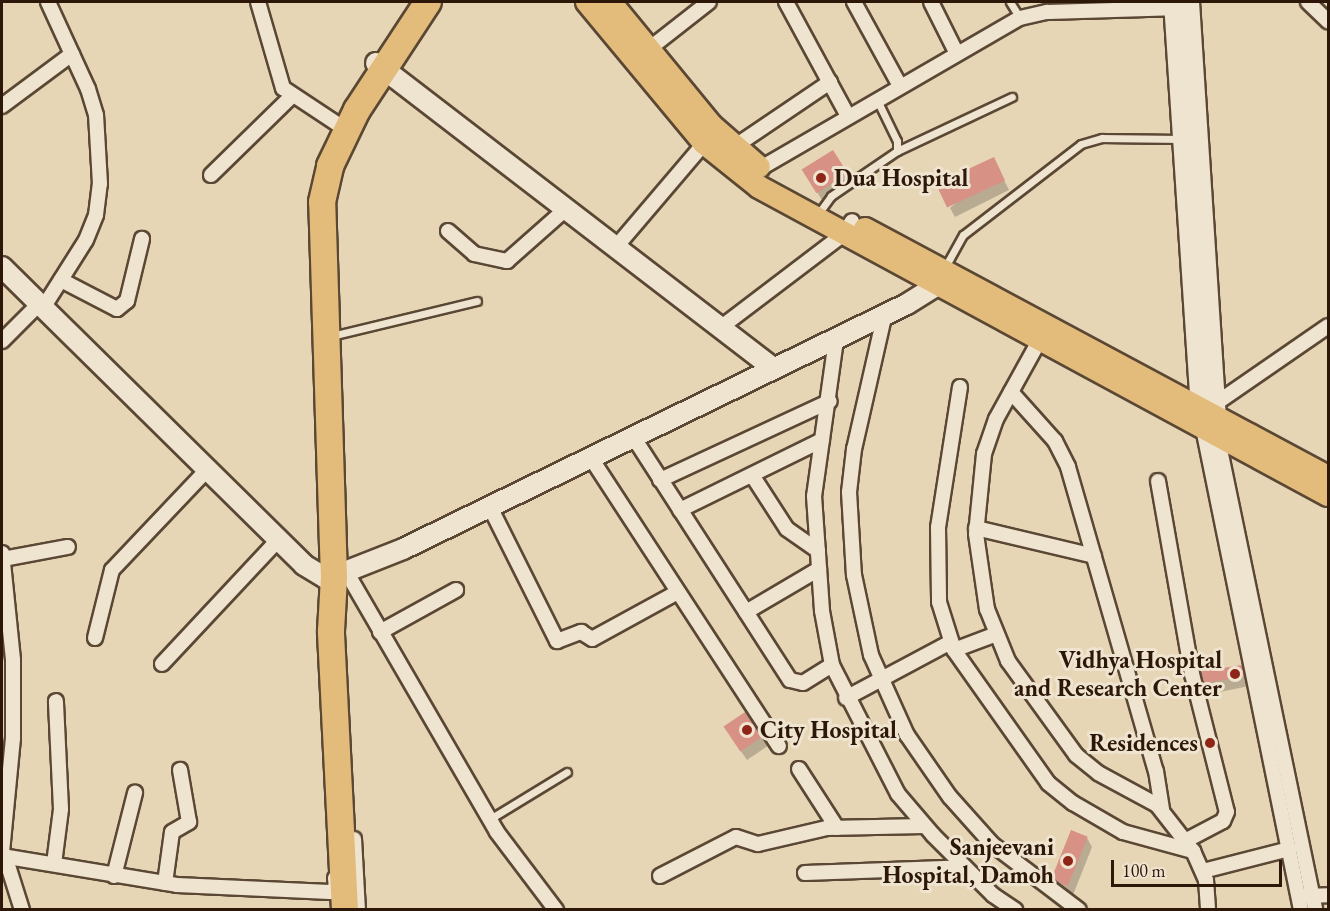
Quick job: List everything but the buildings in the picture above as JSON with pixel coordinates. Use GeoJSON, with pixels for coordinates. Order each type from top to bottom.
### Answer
{"type":"FeatureCollection","features":[{"type":"Feature","properties":{"kind":"highway"},"geometry":{"type":"LineString","coordinates":[[321,338],[324,189],[347,129],[415,2]]}},
{"type":"Feature","properties":{"kind":"highway"},"geometry":{"type":"LineString","coordinates":[[340,900],[334,688],[335,580],[313,189],[339,124],[379,66],[428,2]]}},
{"type":"Feature","properties":{"kind":"main road"},"geometry":{"type":"LineString","coordinates":[[603,4],[649,49],[660,76]]}},
{"type":"Feature","properties":{"kind":"main road"},"geometry":{"type":"LineString","coordinates":[[603,4],[711,137],[754,173],[819,212],[940,278],[1210,418],[1287,463],[1329,495]]}},
{"type":"Feature","properties":{"kind":"main road"},"geometry":{"type":"LineString","coordinates":[[711,137],[734,147],[754,173]]}},
{"type":"Feature","properties":{"kind":"main road"},"geometry":{"type":"LineString","coordinates":[[1287,463],[1329,477]]}},
{"type":"Feature","properties":{"kind":"street"},"geometry":{"type":"LineString","coordinates":[[2,340],[41,306],[61,280],[86,240],[96,215],[100,184],[96,115],[48,2]]}},
{"type":"Feature","properties":{"kind":"street"},"geometry":{"type":"LineString","coordinates":[[258,2],[280,81],[292,96],[339,124]]}},
{"type":"Feature","properties":{"kind":"street"},"geometry":{"type":"LineString","coordinates":[[649,49],[709,2]]}},
{"type":"Feature","properties":{"kind":"street"},"geometry":{"type":"LineString","coordinates":[[786,2],[848,116]]}},
{"type":"Feature","properties":{"kind":"street"},"geometry":{"type":"LineString","coordinates":[[854,2],[900,86]]}},
{"type":"Feature","properties":{"kind":"street"},"geometry":{"type":"LineString","coordinates":[[931,2],[957,54]]}},
{"type":"Feature","properties":{"kind":"street"},"geometry":{"type":"LineString","coordinates":[[1308,2],[1328,20]]}},
{"type":"Feature","properties":{"kind":"street"},"geometry":{"type":"LineString","coordinates":[[754,173],[848,116],[1020,18],[1047,12],[1182,5],[1210,418],[1246,609],[1307,903]]}},
{"type":"Feature","properties":{"kind":"street"},"geometry":{"type":"LineString","coordinates":[[2,106],[72,54]]}},
{"type":"Feature","properties":{"kind":"street"},"geometry":{"type":"LineString","coordinates":[[379,66],[773,368]]}},
{"type":"Feature","properties":{"kind":"street"},"geometry":{"type":"LineString","coordinates":[[734,147],[830,82]]}},
{"type":"Feature","properties":{"kind":"street"},"geometry":{"type":"LineString","coordinates":[[211,175],[292,96]]}},
{"type":"Feature","properties":{"kind":"street"},"geometry":{"type":"LineString","coordinates":[[616,247],[711,137]]}},
{"type":"Feature","properties":{"kind":"street"},"geometry":{"type":"LineString","coordinates":[[448,231],[474,254],[507,261],[567,208]]}},
{"type":"Feature","properties":{"kind":"street"},"geometry":{"type":"LineString","coordinates":[[720,328],[848,227]]}},
{"type":"Feature","properties":{"kind":"street"},"geometry":{"type":"LineString","coordinates":[[61,280],[117,309],[127,301],[142,239]]}},
{"type":"Feature","properties":{"kind":"street"},"geometry":{"type":"LineString","coordinates":[[2,267],[304,565],[335,580],[380,632],[490,819],[556,909]]}},
{"type":"Feature","properties":{"kind":"street"},"geometry":{"type":"LineString","coordinates":[[335,580],[634,438],[773,368],[836,340],[885,313],[940,278]]}},
{"type":"Feature","properties":{"kind":"street"},"geometry":{"type":"LineString","coordinates":[[885,313],[854,449],[849,492],[854,575],[872,655],[907,735],[950,797],[992,844],[1079,909]]}},
{"type":"Feature","properties":{"kind":"street"},"geometry":{"type":"LineString","coordinates":[[1210,418],[1329,326]]}},
{"type":"Feature","properties":{"kind":"street"},"geometry":{"type":"LineString","coordinates":[[1043,333],[989,436],[976,528],[981,586],[994,635],[1008,661],[1076,755],[1098,773],[1162,810],[1189,846],[1203,872],[1208,909]]}},
{"type":"Feature","properties":{"kind":"street"},"geometry":{"type":"LineString","coordinates":[[836,340],[830,401],[814,496],[825,637],[832,664],[846,698],[885,775],[924,826],[965,867],[1015,909]]}},
{"type":"Feature","properties":{"kind":"street"},"geometry":{"type":"LineString","coordinates":[[960,387],[938,527],[939,602],[953,646],[1048,783],[1093,816],[1123,832],[1189,846],[1223,821],[1227,812],[1192,674],[1158,481]]}},
{"type":"Feature","properties":{"kind":"street"},"geometry":{"type":"LineString","coordinates":[[1011,392],[1060,449],[1094,556],[1155,771],[1162,810]]}},
{"type":"Feature","properties":{"kind":"street"},"geometry":{"type":"LineString","coordinates":[[660,480],[830,401]]}},
{"type":"Feature","properties":{"kind":"street"},"geometry":{"type":"LineString","coordinates":[[634,438],[794,684],[803,683],[832,664]]}},
{"type":"Feature","properties":{"kind":"street"},"geometry":{"type":"LineString","coordinates":[[680,510],[822,440]]}},
{"type":"Feature","properties":{"kind":"street"},"geometry":{"type":"LineString","coordinates":[[591,458],[676,593],[778,746]]}},
{"type":"Feature","properties":{"kind":"street"},"geometry":{"type":"LineString","coordinates":[[95,638],[112,570],[207,470]]}},
{"type":"Feature","properties":{"kind":"street"},"geometry":{"type":"LineString","coordinates":[[752,475],[787,529],[818,551]]}},
{"type":"Feature","properties":{"kind":"street"},"geometry":{"type":"LineString","coordinates":[[490,507],[557,641],[581,632],[592,639],[676,593]]}},
{"type":"Feature","properties":{"kind":"street"},"geometry":{"type":"LineString","coordinates":[[976,528],[1094,556]]}},
{"type":"Feature","properties":{"kind":"street"},"geometry":{"type":"LineString","coordinates":[[162,664],[278,540]]}},
{"type":"Feature","properties":{"kind":"street"},"geometry":{"type":"LineString","coordinates":[[22,909],[3,855],[13,738],[7,696],[2,556],[68,547]]}},
{"type":"Feature","properties":{"kind":"street"},"geometry":{"type":"LineString","coordinates":[[746,612],[819,569]]}},
{"type":"Feature","properties":{"kind":"street"},"geometry":{"type":"LineString","coordinates":[[380,632],[456,590]]}},
{"type":"Feature","properties":{"kind":"street"},"geometry":{"type":"LineString","coordinates":[[846,698],[953,646],[994,635]]}},
{"type":"Feature","properties":{"kind":"street"},"geometry":{"type":"LineString","coordinates":[[334,688],[327,717],[340,900],[334,909]]}},
{"type":"Feature","properties":{"kind":"street"},"geometry":{"type":"LineString","coordinates":[[334,688],[346,711],[358,909]]}},
{"type":"Feature","properties":{"kind":"street"},"geometry":{"type":"LineString","coordinates":[[54,864],[61,809],[56,701]]}},
{"type":"Feature","properties":{"kind":"street"},"geometry":{"type":"LineString","coordinates":[[1276,752],[1289,849],[1307,903]]}},
{"type":"Feature","properties":{"kind":"street"},"geometry":{"type":"LineString","coordinates":[[799,769],[837,828]]}},
{"type":"Feature","properties":{"kind":"street"},"geometry":{"type":"LineString","coordinates":[[165,883],[172,832],[189,822],[180,770]]}},
{"type":"Feature","properties":{"kind":"street"},"geometry":{"type":"LineString","coordinates":[[114,876],[135,793]]}},
{"type":"Feature","properties":{"kind":"street"},"geometry":{"type":"LineString","coordinates":[[660,876],[736,837],[758,844],[837,828],[924,826]]}},
{"type":"Feature","properties":{"kind":"street"},"geometry":{"type":"LineString","coordinates":[[1203,872],[1289,849]]}},
{"type":"Feature","properties":{"kind":"street"},"geometry":{"type":"LineString","coordinates":[[3,855],[165,883],[340,900]]}},
{"type":"Feature","properties":{"kind":"street"},"geometry":{"type":"LineString","coordinates":[[805,873],[965,867]]}},
{"type":"Feature","properties":{"kind":"street"},"geometry":{"type":"LineString","coordinates":[[1307,903],[1329,895]]}},
{"type":"Feature","properties":{"kind":"lane"},"geometry":{"type":"LineString","coordinates":[[1010,2],[1020,18]]}},
{"type":"Feature","properties":{"kind":"lane"},"geometry":{"type":"LineString","coordinates":[[819,212],[897,151],[1012,97]]}},
{"type":"Feature","properties":{"kind":"lane"},"geometry":{"type":"LineString","coordinates":[[877,100],[897,141],[897,151]]}},
{"type":"Feature","properties":{"kind":"lane"},"geometry":{"type":"LineString","coordinates":[[940,278],[963,235],[1081,144],[1102,138],[1190,139]]}},
{"type":"Feature","properties":{"kind":"lane"},"geometry":{"type":"LineString","coordinates":[[321,338],[477,301]]}},
{"type":"Feature","properties":{"kind":"lane"},"geometry":{"type":"LineString","coordinates":[[490,819],[567,772]]}},
{"type":"Feature","properties":{"kind":"place","name":"Dua Hospital"},"geometry":{"type":"Point","coordinates":[821,178]}},
{"type":"Feature","properties":{"kind":"place","name":"Vidhya Hospital and Research Center"},"geometry":{"type":"Point","coordinates":[1235,674]}},
{"type":"Feature","properties":{"kind":"place","name":"City Hospital"},"geometry":{"type":"Point","coordinates":[747,730]}},
{"type":"Feature","properties":{"kind":"place","name":"Residences"},"geometry":{"type":"Point","coordinates":[1210,743]}},
{"type":"Feature","properties":{"kind":"place","name":"Sanjeevani Hospital, Damoh"},"geometry":{"type":"Point","coordinates":[1068,861]}}]}
